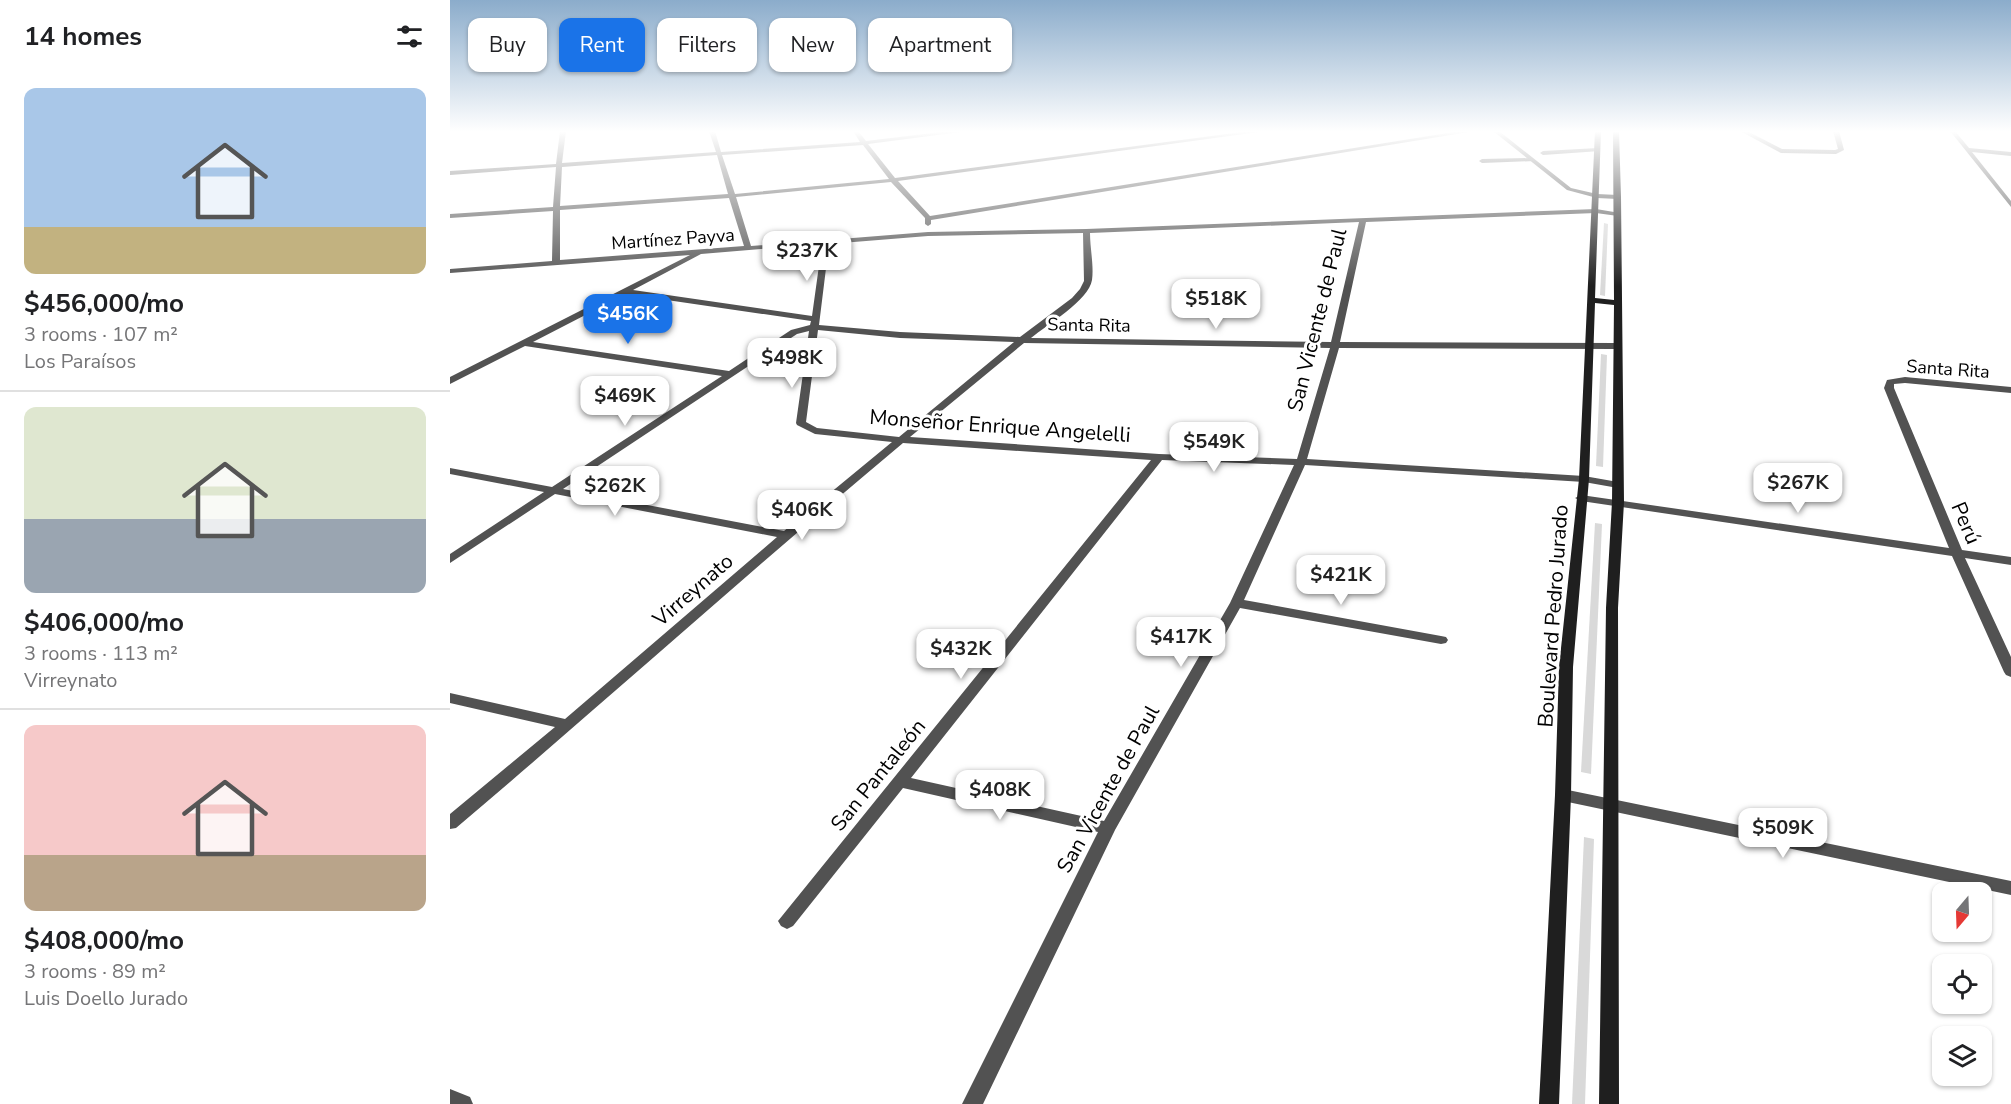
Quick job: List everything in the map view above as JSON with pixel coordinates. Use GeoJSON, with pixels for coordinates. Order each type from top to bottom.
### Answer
{"type":"FeatureCollection","features":[{"type":"Feature","properties":{"kind":"main road","name":"Boulevard Pedro Jurado"},"geometry":{"type":"LineString","coordinates":[[1549,1104],[1563,795],[1566,667],[1584,479],[1597,183]]}},
{"type":"Feature","properties":{"kind":"main road"},"geometry":{"type":"LineString","coordinates":[[1609,1104],[1612,608],[1618,502],[1618,183]]}},
{"type":"Feature","properties":{"kind":"main road"},"geometry":{"type":"LineString","coordinates":[[1592,300],[1617,303]]}},
{"type":"Feature","properties":{"kind":"street"},"geometry":{"type":"LineString","coordinates":[[556,263],[557,183]]}},
{"type":"Feature","properties":{"kind":"street"},"geometry":{"type":"LineString","coordinates":[[727,183],[748,248]]}},
{"type":"Feature","properties":{"kind":"street"},"geometry":{"type":"LineString","coordinates":[[450,216],[731,196],[867,183]]}},
{"type":"Feature","properties":{"kind":"street"},"geometry":{"type":"LineString","coordinates":[[895,183],[928,218],[928,234]]}},
{"type":"Feature","properties":{"kind":"street"},"geometry":{"type":"LineString","coordinates":[[928,218],[1150,183]]}},
{"type":"Feature","properties":{"kind":"street"},"geometry":{"type":"LineString","coordinates":[[1561,183],[1569,189],[1596,196],[1618,197]]}},
{"type":"Feature","properties":{"kind":"street"},"geometry":{"type":"LineString","coordinates":[[1997,183],[2011,205]]}},
{"type":"Feature","properties":{"kind":"street","name":"Martínez Payva"},"geometry":{"type":"LineString","coordinates":[[450,271],[928,234],[1086,231],[1596,211],[1618,213]]}},
{"type":"Feature","properties":{"kind":"street","name":"San Vicente de Paul"},"geometry":{"type":"LineString","coordinates":[[972,1104],[1108,828],[1236,603],[1301,462],[1335,345],[1363,221]]}},
{"type":"Feature","properties":{"kind":"street","name":"Virreynato"},"geometry":{"type":"LineString","coordinates":[[450,823],[568,725],[786,535],[1022,340],[1075,300],[1088,281],[1086,231]]}},
{"type":"Feature","properties":{"kind":"street"},"geometry":{"type":"LineString","coordinates":[[450,559],[794,332],[814,323],[826,241]]}},
{"type":"Feature","properties":{"kind":"street"},"geometry":{"type":"LineString","coordinates":[[450,381],[703,251]]}},
{"type":"Feature","properties":{"kind":"street","name":"Santa Rita"},"geometry":{"type":"LineString","coordinates":[[624,291],[900,335],[1022,340],[1335,345],[1617,346]]}},
{"type":"Feature","properties":{"kind":"street","name":"Monseñor Enrique Angelelli"},"geometry":{"type":"LineString","coordinates":[[814,323],[801,423],[815,431],[902,440],[1159,457],[1301,462],[1584,479],[1618,485]]}},
{"type":"Feature","properties":{"kind":"street"},"geometry":{"type":"LineString","coordinates":[[523,343],[730,374]]}},
{"type":"Feature","properties":{"kind":"street","name":"Santa Rita"},"geometry":{"type":"LineString","coordinates":[[1889,388],[1890,382],[1905,380],[2011,390]]}},
{"type":"Feature","properties":{"kind":"street","name":"Perú"},"geometry":{"type":"LineString","coordinates":[[1889,388],[1957,552],[2011,672]]}},
{"type":"Feature","properties":{"kind":"street","name":"San Pantaleón"},"geometry":{"type":"LineString","coordinates":[[787,921],[1159,457]]}},
{"type":"Feature","properties":{"kind":"street"},"geometry":{"type":"LineString","coordinates":[[450,471],[786,535]]}},
{"type":"Feature","properties":{"kind":"street"},"geometry":{"type":"LineString","coordinates":[[1581,498],[2011,561]]}},
{"type":"Feature","properties":{"kind":"street"},"geometry":{"type":"LineString","coordinates":[[1236,603],[1441,640]]}},
{"type":"Feature","properties":{"kind":"street"},"geometry":{"type":"LineString","coordinates":[[450,698],[568,725]]}},
{"type":"Feature","properties":{"kind":"street"},"geometry":{"type":"LineString","coordinates":[[900,781],[1108,828]]}},
{"type":"Feature","properties":{"kind":"street"},"geometry":{"type":"LineString","coordinates":[[1563,795],[2011,888]]}},
{"type":"Feature","properties":{"kind":"street"},"geometry":{"type":"LineString","coordinates":[[450,1100],[463,1104]]}},
{"type":"Feature","properties":{"kind":"shaded area"},"geometry":{"type":"Polygon","coordinates":[[[1604,223],[1608,224],[1605,296],[1600,295],[1604,223]]]}},
{"type":"Feature","properties":{"kind":"shaded area"},"geometry":{"type":"Polygon","coordinates":[[[1601,354],[1607,355],[1603,467],[1596,466],[1601,354]]]}},
{"type":"Feature","properties":{"kind":"shaded area"},"geometry":{"type":"Polygon","coordinates":[[[1595,523],[1602,524],[1591,774],[1581,772],[1595,523]]]}},
{"type":"Feature","properties":{"kind":"shaded area"},"geometry":{"type":"Polygon","coordinates":[[[1584,837],[1594,839],[1585,1104],[1572,1104],[1584,837]]]}}]}
